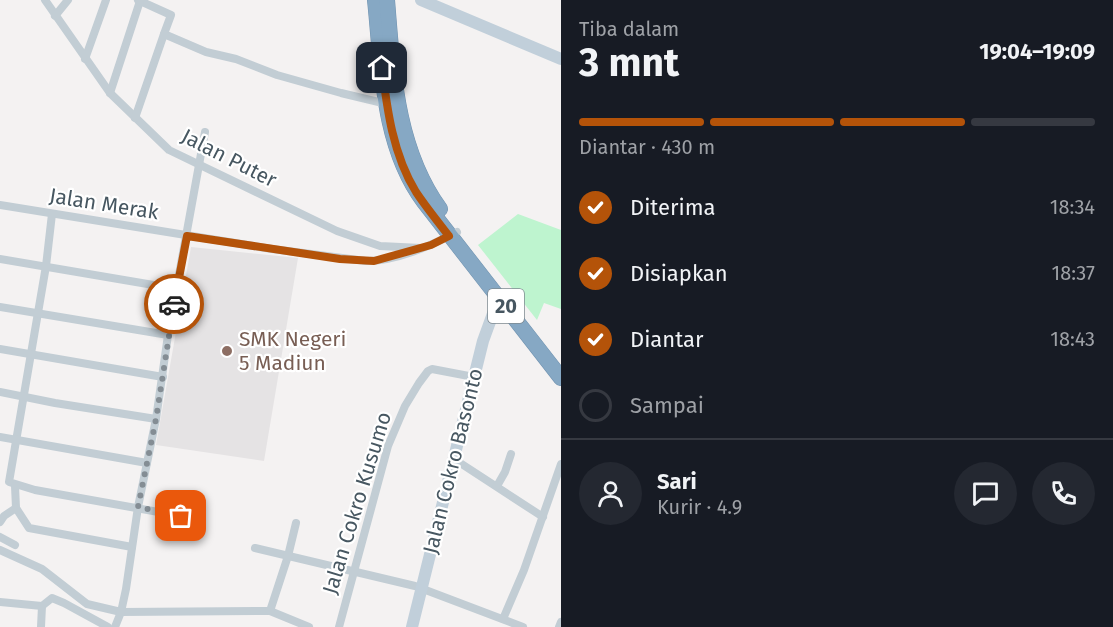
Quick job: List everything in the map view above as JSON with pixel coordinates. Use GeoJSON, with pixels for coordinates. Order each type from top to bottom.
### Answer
{"type":"FeatureCollection","features":[{"type":"Feature","properties":{"kind":"highway","name":"20"},"geometry":{"type":"LineString","coordinates":[[375,0],[387,104],[397,151],[415,191],[561,361]]}},
{"type":"Feature","properties":{"kind":"highway","name":"20"},"geometry":{"type":"LineString","coordinates":[[387,0],[392,64],[400,119],[416,166],[453,234],[561,378]]}},
{"type":"Feature","properties":{"kind":"street","name":"Jalan Puter"},"geometry":{"type":"LineString","coordinates":[[45,0],[110,93],[169,150],[338,231],[380,246],[421,248]]}},
{"type":"Feature","properties":{"kind":"street"},"geometry":{"type":"LineString","coordinates":[[55,16],[68,0]]}},
{"type":"Feature","properties":{"kind":"street"},"geometry":{"type":"LineString","coordinates":[[85,59],[106,0]]}},
{"type":"Feature","properties":{"kind":"street"},"geometry":{"type":"LineString","coordinates":[[110,93],[139,0],[171,15],[135,118]]}},
{"type":"Feature","properties":{"kind":"street"},"geometry":{"type":"LineString","coordinates":[[421,0],[561,59]]}},
{"type":"Feature","properties":{"kind":"street"},"geometry":{"type":"LineString","coordinates":[[164,34],[206,52],[236,59],[276,75],[387,104]]}},
{"type":"Feature","properties":{"kind":"street"},"geometry":{"type":"LineString","coordinates":[[115,627],[121,612],[205,132]]}},
{"type":"Feature","properties":{"kind":"street","name":"Jalan Merak"},"geometry":{"type":"LineString","coordinates":[[0,205],[187,236],[366,261],[379,260],[421,248],[453,234]]}},
{"type":"Feature","properties":{"kind":"street"},"geometry":{"type":"LineString","coordinates":[[52,214],[46,266],[16,440],[12,484],[16,508],[22,520],[32,529],[132,547]]}},
{"type":"Feature","properties":{"kind":"street"},"geometry":{"type":"LineString","coordinates":[[0,259],[177,289]]}},
{"type":"Feature","properties":{"kind":"street","name":"Jalan Cokro Basonto"},"geometry":{"type":"LineString","coordinates":[[412,627],[483,340],[499,297]]}},
{"type":"Feature","properties":{"kind":"street"},"geometry":{"type":"LineString","coordinates":[[0,307],[168,335]]}},
{"type":"Feature","properties":{"kind":"street"},"geometry":{"type":"LineString","coordinates":[[0,350],[163,377]]}},
{"type":"Feature","properties":{"kind":"street","name":"Jalan Cokro Kusumo"},"geometry":{"type":"LineString","coordinates":[[339,627],[388,446],[405,406],[428,371],[432,369],[474,377]]}},
{"type":"Feature","properties":{"kind":"street"},"geometry":{"type":"LineString","coordinates":[[0,392],[156,419]]}},
{"type":"Feature","properties":{"kind":"street"},"geometry":{"type":"LineString","coordinates":[[0,437],[147,463]]}},
{"type":"Feature","properties":{"kind":"street"},"geometry":{"type":"LineString","coordinates":[[497,486],[511,454]]}},
{"type":"Feature","properties":{"kind":"street"},"geometry":{"type":"LineString","coordinates":[[454,459],[543,517]]}},
{"type":"Feature","properties":{"kind":"street"},"geometry":{"type":"LineString","coordinates":[[503,620],[561,464]]}},
{"type":"Feature","properties":{"kind":"street"},"geometry":{"type":"LineString","coordinates":[[12,484],[181,516]]}},
{"type":"Feature","properties":{"kind":"street"},"geometry":{"type":"LineString","coordinates":[[0,522],[4,516],[16,508]]}},
{"type":"Feature","properties":{"kind":"street"},"geometry":{"type":"LineString","coordinates":[[270,611],[296,523]]}},
{"type":"Feature","properties":{"kind":"street"},"geometry":{"type":"LineString","coordinates":[[0,537],[15,545]]}},
{"type":"Feature","properties":{"kind":"street"},"geometry":{"type":"LineString","coordinates":[[255,548],[422,588],[523,627]]}},
{"type":"Feature","properties":{"kind":"street"},"geometry":{"type":"LineString","coordinates":[[0,550],[42,569],[87,604],[121,612],[270,611],[309,627]]}},
{"type":"Feature","properties":{"kind":"street"},"geometry":{"type":"LineString","coordinates":[[0,602],[42,606],[49,600],[57,599],[108,627]]}},
{"type":"Feature","properties":{"kind":"street"},"geometry":{"type":"LineString","coordinates":[[41,627],[42,606]]}},
{"type":"Feature","properties":{"kind":"street"},"geometry":{"type":"LineString","coordinates":[[559,627],[561,622]]}},
{"type":"Feature","properties":{"kind":"shaded area","name":"SMK Negeri 5 Madiun"},"geometry":{"type":"Polygon","coordinates":[[[191,247],[298,258],[264,461],[156,445],[191,247]]]}},
{"type":"Feature","properties":{"kind":"green space"},"geometry":{"type":"Polygon","coordinates":[[[518,214],[561,230],[561,309],[544,303],[537,320],[478,245],[518,214]]]}},
{"type":"Feature","properties":{"kind":"way so far"},"geometry":{"type":"LineString","coordinates":[[174,304],[156,419],[138,507],[181,516]]}},
{"type":"Feature","properties":{"kind":"place","name":"SMK Negeri 5 Madiun"},"geometry":{"type":"Point","coordinates":[227,351]}},
{"type":"Feature","properties":{"kind":"route"},"geometry":{"type":"LineString","coordinates":[[174,304],[187,236],[366,261],[398,256],[431,245],[449,236],[415,191],[397,151],[382,68]]}}]}
